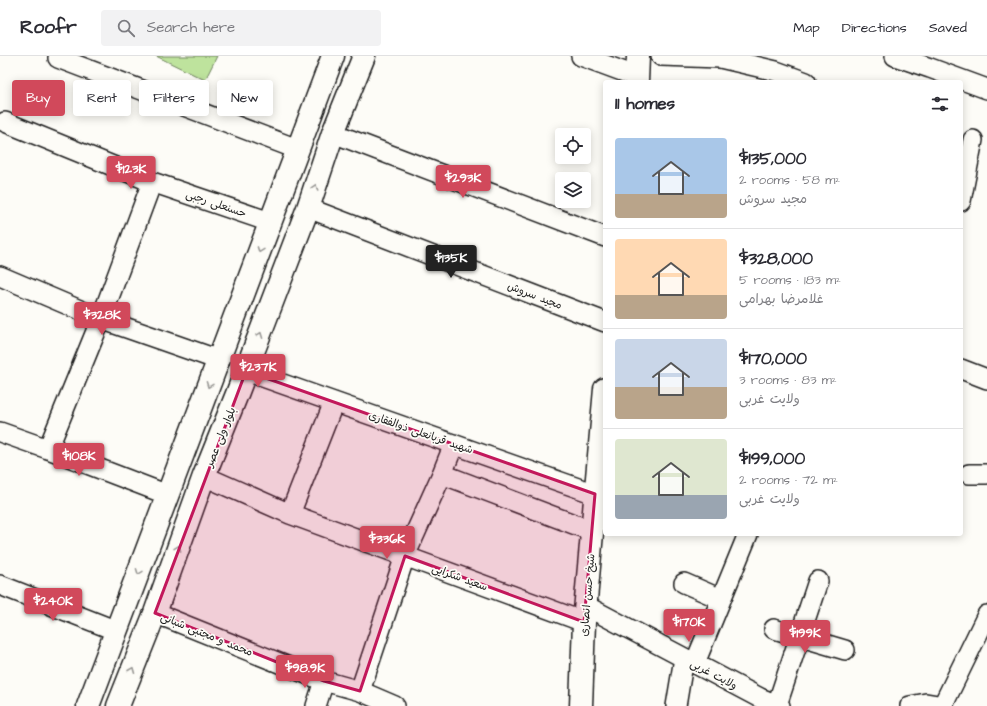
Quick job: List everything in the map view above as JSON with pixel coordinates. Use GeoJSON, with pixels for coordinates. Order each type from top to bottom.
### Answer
{"type":"FeatureCollection","features":[{"type":"Feature","properties":{"kind":"main road"},"geometry":{"type":"LineString","coordinates":[[88,706],[333,56]]}},
{"type":"Feature","properties":{"kind":"main road","name":"بلوار ولی عصر"},"geometry":{"type":"LineString","coordinates":[[118,706],[155,613],[204,476],[308,208],[333,133],[364,56]]}},
{"type":"Feature","properties":{"kind":"main road","name":"شیخ حسن انصاری"},"geometry":{"type":"LineString","coordinates":[[581,706],[585,614],[592,531],[598,503],[603,439]]}},
{"type":"Feature","properties":{"kind":"street"},"geometry":{"type":"LineString","coordinates":[[581,56],[638,72]]}},
{"type":"Feature","properties":{"kind":"street"},"geometry":{"type":"LineString","coordinates":[[661,56],[721,57],[776,71],[801,80]]}},
{"type":"Feature","properties":{"kind":"street"},"geometry":{"type":"LineString","coordinates":[[895,56],[959,80]]}},
{"type":"Feature","properties":{"kind":"street"},"geometry":{"type":"LineString","coordinates":[[58,58],[297,149]]}},
{"type":"Feature","properties":{"kind":"street"},"geometry":{"type":"LineString","coordinates":[[963,81],[987,90]]}},
{"type":"Feature","properties":{"kind":"street","name":"حسنعلی رجبی"},"geometry":{"type":"LineString","coordinates":[[5,122],[152,182],[270,222]]}},
{"type":"Feature","properties":{"kind":"street"},"geometry":{"type":"LineString","coordinates":[[333,133],[603,236]]}},
{"type":"Feature","properties":{"kind":"street"},"geometry":{"type":"LineString","coordinates":[[963,192],[974,140]]}},
{"type":"Feature","properties":{"kind":"street"},"geometry":{"type":"LineString","coordinates":[[48,449],[101,319],[152,182]]}},
{"type":"Feature","properties":{"kind":"street","name":"مجید سروش"},"geometry":{"type":"LineString","coordinates":[[308,208],[603,321]]}},
{"type":"Feature","properties":{"kind":"street"},"geometry":{"type":"LineString","coordinates":[[0,276],[101,319],[219,360]]}},
{"type":"Feature","properties":{"kind":"street"},"geometry":{"type":"LineString","coordinates":[[963,370],[987,379]]}},
{"type":"Feature","properties":{"kind":"street","name":"شهید قربانعلی ذوالفقاری"},"geometry":{"type":"LineString","coordinates":[[246,371],[454,444],[598,503]]}},
{"type":"Feature","properties":{"kind":"street"},"geometry":{"type":"LineString","coordinates":[[290,514],[334,402]]}},
{"type":"Feature","properties":{"kind":"street"},"geometry":{"type":"LineString","coordinates":[[0,432],[168,495]]}},
{"type":"Feature","properties":{"kind":"street"},"geometry":{"type":"LineString","coordinates":[[360,691],[405,556],[454,444]]}},
{"type":"Feature","properties":{"kind":"street"},"geometry":{"type":"LineString","coordinates":[[442,474],[592,531]]}},
{"type":"Feature","properties":{"kind":"street","name":"سعید شکرایی"},"geometry":{"type":"LineString","coordinates":[[204,476],[290,514],[405,556],[585,614]]}},
{"type":"Feature","properties":{"kind":"street"},"geometry":{"type":"LineString","coordinates":[[676,706],[690,661],[722,599],[747,536]]}},
{"type":"Feature","properties":{"kind":"street"},"geometry":{"type":"LineString","coordinates":[[779,705],[818,581]]}},
{"type":"Feature","properties":{"kind":"street"},"geometry":{"type":"LineString","coordinates":[[684,583],[722,599]]}},
{"type":"Feature","properties":{"kind":"street"},"geometry":{"type":"LineString","coordinates":[[0,585],[116,631]]}},
{"type":"Feature","properties":{"kind":"street","name":"محمد و مجتبی شبانی"},"geometry":{"type":"LineString","coordinates":[[155,613],[324,681],[360,691],[394,706]]}},
{"type":"Feature","properties":{"kind":"street","name":"ولایت غربی"},"geometry":{"type":"LineString","coordinates":[[585,614],[690,661],[760,698],[779,705]]}},
{"type":"Feature","properties":{"kind":"street"},"geometry":{"type":"LineString","coordinates":[[910,706],[926,703],[944,706],[987,615]]}},
{"type":"Feature","properties":{"kind":"street"},"geometry":{"type":"LineString","coordinates":[[774,629],[845,650]]}},
{"type":"Feature","properties":{"kind":"street"},"geometry":{"type":"LineString","coordinates":[[316,706],[324,681]]}},
{"type":"Feature","properties":{"kind":"highlighted area"},"geometry":{"type":"Polygon","coordinates":[[[246,371],[595,494],[584,622],[405,556],[360,691],[324,681],[155,613],[246,371]]]}},
{"type":"Feature","properties":{"kind":"green space"},"geometry":{"type":"Polygon","coordinates":[[[156,56],[217,56],[205,80],[156,56]]]}}]}
